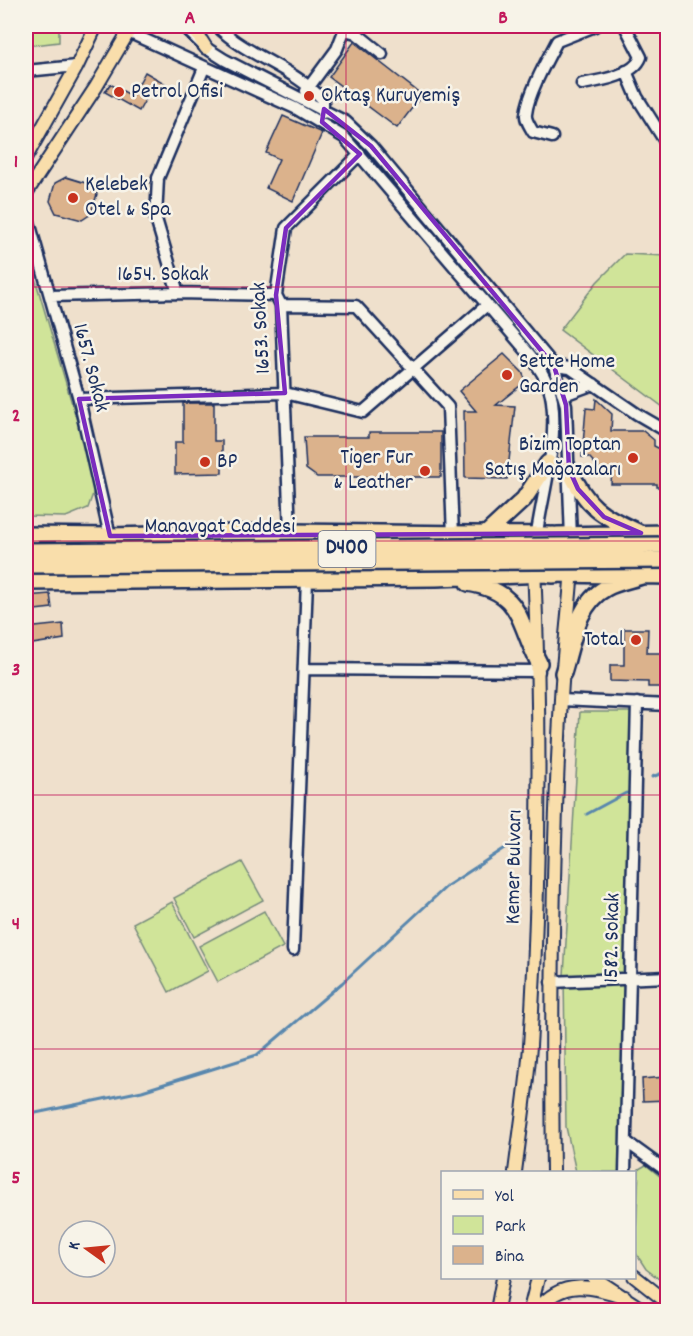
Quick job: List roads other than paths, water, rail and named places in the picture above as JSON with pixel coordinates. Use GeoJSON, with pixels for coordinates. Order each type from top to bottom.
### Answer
{"type":"FeatureCollection","features":[{"type":"Feature","properties":{"kind":"highway"},"geometry":{"type":"LineString","coordinates":[[485,535],[524,499],[548,463]]}},
{"type":"Feature","properties":{"kind":"highway"},"geometry":{"type":"LineString","coordinates":[[569,469],[578,489],[603,517],[640,533]]}},
{"type":"Feature","properties":{"kind":"highway"},"geometry":{"type":"LineString","coordinates":[[26,535],[110,536],[290,532],[485,535],[553,555],[642,576],[668,576]]}},
{"type":"Feature","properties":{"kind":"highway"},"geometry":{"type":"LineString","coordinates":[[436,578],[553,555],[640,533],[668,533]]}},
{"type":"Feature","properties":{"kind":"highway","name":"Manavgat Caddesi"},"geometry":{"type":"LineString","coordinates":[[26,551],[668,545]]}},
{"type":"Feature","properties":{"kind":"highway","name":"Manavgat Caddesi"},"geometry":{"type":"LineString","coordinates":[[26,565],[668,560]]}},
{"type":"Feature","properties":{"kind":"highway"},"geometry":{"type":"LineString","coordinates":[[563,673],[583,609],[606,588],[642,576]]}},
{"type":"Feature","properties":{"kind":"highway"},"geometry":{"type":"LineString","coordinates":[[26,582],[436,578],[486,586],[504,595],[515,606],[539,667]]}},
{"type":"Feature","properties":{"kind":"main road"},"geometry":{"type":"LineString","coordinates":[[84,52],[86,26]]}},
{"type":"Feature","properties":{"kind":"main road"},"geometry":{"type":"LineString","coordinates":[[26,157],[77,66],[96,26]]}},
{"type":"Feature","properties":{"kind":"main road"},"geometry":{"type":"LineString","coordinates":[[192,26],[206,48]]}},
{"type":"Feature","properties":{"kind":"main road"},"geometry":{"type":"LineString","coordinates":[[26,193],[96,87],[127,28]]}},
{"type":"Feature","properties":{"kind":"main road","name":"Kemer Bulvarı"},"geometry":{"type":"LineString","coordinates":[[515,1171],[531,1015],[538,813],[539,667],[553,555]]}},
{"type":"Feature","properties":{"kind":"main road","name":"Kemer Bulvarı"},"geometry":{"type":"LineString","coordinates":[[553,555],[563,673],[551,982],[553,1171]]}},
{"type":"Feature","properties":{"kind":"main road"},"geometry":{"type":"LineString","coordinates":[[553,1135],[561,1171]]}},
{"type":"Feature","properties":{"kind":"main road"},"geometry":{"type":"LineString","coordinates":[[636,1278],[668,1303]]}},
{"type":"Feature","properties":{"kind":"main road"},"geometry":{"type":"LineString","coordinates":[[497,1311],[502,1279]]}},
{"type":"Feature","properties":{"kind":"main road"},"geometry":{"type":"LineString","coordinates":[[530,1311],[538,1279]]}},
{"type":"Feature","properties":{"kind":"main road"},"geometry":{"type":"LineString","coordinates":[[596,1279],[643,1311]]}},
{"type":"Feature","properties":{"kind":"main road"},"geometry":{"type":"LineString","coordinates":[[537,1311],[552,1296],[584,1286],[625,1297]]}},
{"type":"Feature","properties":{"kind":"street"},"geometry":{"type":"LineString","coordinates":[[183,26],[206,48],[346,122],[371,147],[554,366],[564,395],[569,469],[553,555]]}},
{"type":"Feature","properties":{"kind":"street"},"geometry":{"type":"LineString","coordinates":[[217,26],[229,38],[310,85],[323,100],[322,122]]}},
{"type":"Feature","properties":{"kind":"street"},"geometry":{"type":"LineString","coordinates":[[552,137],[533,132],[526,121],[526,114],[535,90],[557,41],[595,26]]}},
{"type":"Feature","properties":{"kind":"street"},"geometry":{"type":"LineString","coordinates":[[582,84],[626,71],[641,57],[626,26]]}},
{"type":"Feature","properties":{"kind":"street"},"geometry":{"type":"LineString","coordinates":[[127,28],[204,68],[295,108],[344,137],[541,370],[552,400],[553,427],[548,463],[553,555]]}},
{"type":"Feature","properties":{"kind":"street"},"geometry":{"type":"LineString","coordinates":[[295,108],[337,49],[345,28],[356,33],[382,54]]}},
{"type":"Feature","properties":{"kind":"street"},"geometry":{"type":"LineString","coordinates":[[26,71],[77,66]]}},
{"type":"Feature","properties":{"kind":"street"},"geometry":{"type":"LineString","coordinates":[[178,293],[156,219],[158,178],[204,68]]}},
{"type":"Feature","properties":{"kind":"street"},"geometry":{"type":"LineString","coordinates":[[626,71],[637,97],[668,146]]}},
{"type":"Feature","properties":{"kind":"street","name":"1653. Sokak"},"geometry":{"type":"LineString","coordinates":[[290,532],[279,300],[286,228],[360,154]]}},
{"type":"Feature","properties":{"kind":"street","name":"1657. Sokak"},"geometry":{"type":"LineString","coordinates":[[26,211],[79,399],[110,536]]}},
{"type":"Feature","properties":{"kind":"street","name":"1654. Sokak"},"geometry":{"type":"LineString","coordinates":[[50,296],[178,293],[356,306],[448,407],[453,536]]}},
{"type":"Feature","properties":{"kind":"street"},"geometry":{"type":"LineString","coordinates":[[79,399],[285,393],[363,412],[487,305]]}},
{"type":"Feature","properties":{"kind":"street"},"geometry":{"type":"LineString","coordinates":[[554,366],[570,368],[668,432]]}},
{"type":"Feature","properties":{"kind":"street"},"geometry":{"type":"LineString","coordinates":[[564,395],[594,384]]}},
{"type":"Feature","properties":{"kind":"street"},"geometry":{"type":"LineString","coordinates":[[293,950],[306,669],[307,580]]}},
{"type":"Feature","properties":{"kind":"street"},"geometry":{"type":"LineString","coordinates":[[306,669],[539,667]]}},
{"type":"Feature","properties":{"kind":"street"},"geometry":{"type":"LineString","coordinates":[[561,700],[668,705]]}},
{"type":"Feature","properties":{"kind":"street","name":"1582. Sokak"},"geometry":{"type":"LineString","coordinates":[[626,1171],[637,703]]}},
{"type":"Feature","properties":{"kind":"street"},"geometry":{"type":"LineString","coordinates":[[551,982],[668,977]]}},
{"type":"Feature","properties":{"kind":"street"},"geometry":{"type":"LineString","coordinates":[[628,1143],[668,1172]]}},
{"type":"Feature","properties":{"kind":"waterway"},"geometry":{"type":"LineString","coordinates":[[652,777],[668,771]]}},
{"type":"Feature","properties":{"kind":"waterway"},"geometry":{"type":"LineString","coordinates":[[587,814],[626,793]]}},
{"type":"Feature","properties":{"kind":"waterway"},"geometry":{"type":"LineString","coordinates":[[26,1115],[142,1091],[257,1055],[342,983],[447,886],[516,841]]}},
{"type":"Feature","properties":{"kind":"place","name":"Petrol Ofisi"},"geometry":{"type":"Point","coordinates":[119,92]}},
{"type":"Feature","properties":{"kind":"place","name":"Oktaş Kuruyemiş"},"geometry":{"type":"Point","coordinates":[309,96]}},
{"type":"Feature","properties":{"kind":"place","name":"Kelebek Otel & Spa"},"geometry":{"type":"Point","coordinates":[73,198]}},
{"type":"Feature","properties":{"kind":"place","name":"Sette Home Garden"},"geometry":{"type":"Point","coordinates":[507,375]}},
{"type":"Feature","properties":{"kind":"place","name":"Bizim Toptan Satış Mağazaları"},"geometry":{"type":"Point","coordinates":[633,458]}},
{"type":"Feature","properties":{"kind":"place","name":"BP"},"geometry":{"type":"Point","coordinates":[205,462]}},
{"type":"Feature","properties":{"kind":"place","name":"Tiger Fur & Leather"},"geometry":{"type":"Point","coordinates":[425,471]}},
{"type":"Feature","properties":{"kind":"place","name":"Total"},"geometry":{"type":"Point","coordinates":[636,640]}}]}
